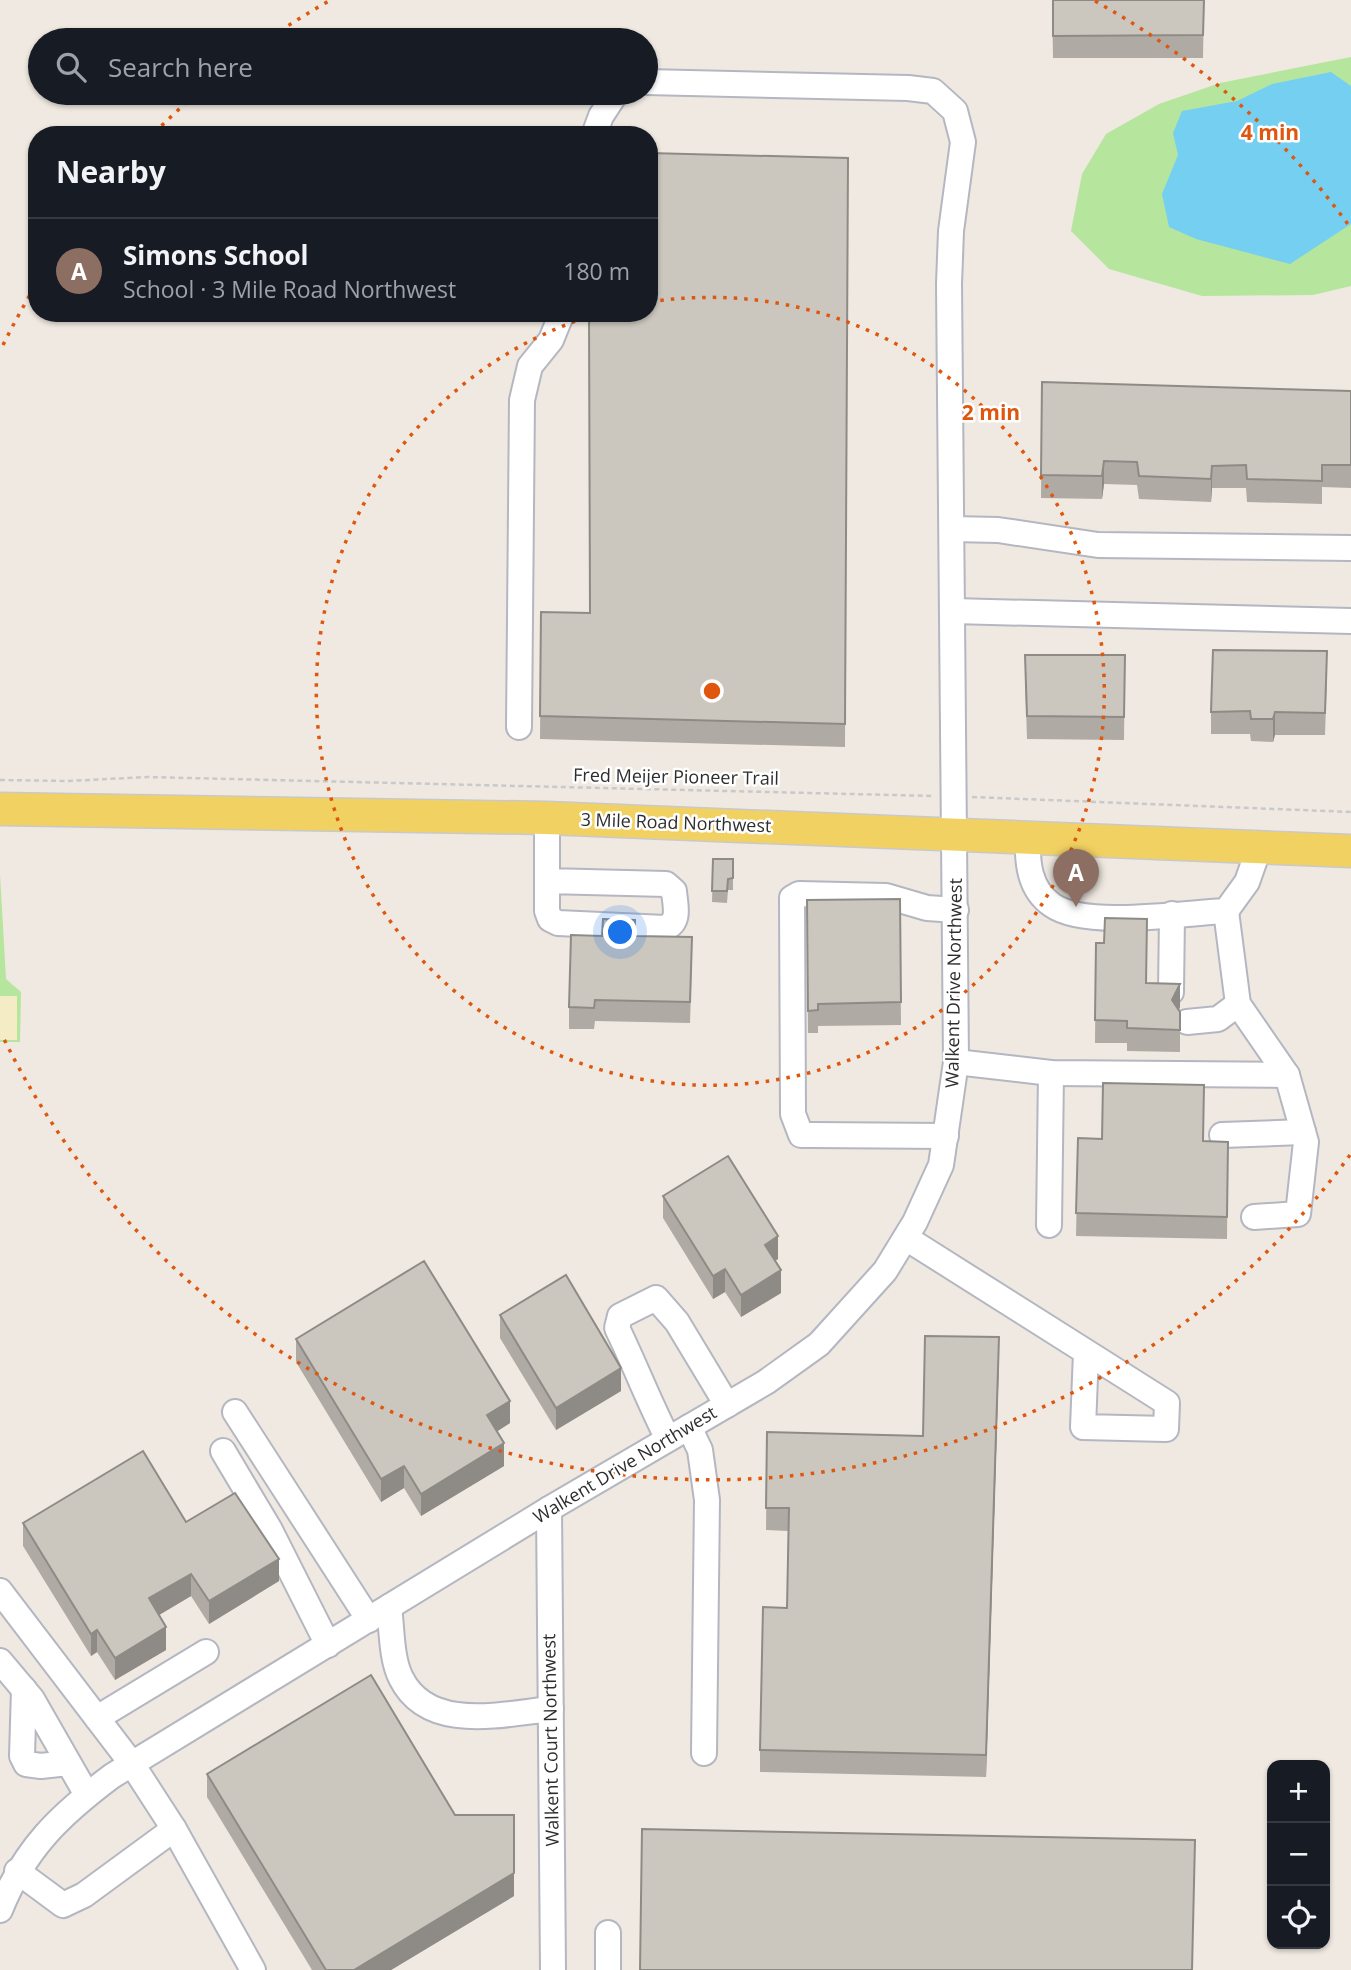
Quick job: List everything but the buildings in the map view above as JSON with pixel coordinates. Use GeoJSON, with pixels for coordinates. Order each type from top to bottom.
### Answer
{"type":"FeatureCollection","features":[{"type":"Feature","properties":{"kind":"main road","name":"3 Mile Road Northwest"},"geometry":{"type":"LineString","coordinates":[[0,809],[547,818],[1351,851]]}},
{"type":"Feature","properties":{"kind":"street","name":"Walkent Drive Northwest"},"geometry":{"type":"LineString","coordinates":[[0,1910],[9,1879],[64,1812],[87,1795],[132,1764],[549,1509],[727,1405],[819,1344],[885,1271],[906,1238],[941,1165],[956,1062],[949,284],[951,231],[963,142],[955,111],[933,91],[880,87],[658,82]]}},
{"type":"Feature","properties":{"kind":"street"},"geometry":{"type":"LineString","coordinates":[[599,126],[610,105]]}},
{"type":"Feature","properties":{"kind":"street"},"geometry":{"type":"LineString","coordinates":[[519,727],[522,400],[530,366],[551,340],[558,322]]}},
{"type":"Feature","properties":{"kind":"street"},"geometry":{"type":"LineString","coordinates":[[952,529],[998,530],[1098,545],[1351,548]]}},
{"type":"Feature","properties":{"kind":"street"},"geometry":{"type":"LineString","coordinates":[[953,611],[1351,621]]}},
{"type":"Feature","properties":{"kind":"street"},"geometry":{"type":"LineString","coordinates":[[547,818],[547,881],[547,911],[550,919],[558,923],[665,928],[673,925],[676,918],[674,891],[666,884],[547,881]]}},
{"type":"Feature","properties":{"kind":"street"},"geometry":{"type":"LineString","coordinates":[[1028,838],[1030,873],[1037,888],[1051,905],[1075,915],[1100,918],[1226,911]]}},
{"type":"Feature","properties":{"kind":"street"},"geometry":{"type":"LineString","coordinates":[[1254,1217],[1298,1214],[1306,1142],[1287,1075],[1238,1004],[1226,911],[1247,881],[1259,848]]}},
{"type":"Feature","properties":{"kind":"street"},"geometry":{"type":"LineString","coordinates":[[946,1136],[802,1135],[796,1128],[793,1114],[792,898],[799,894],[886,896],[927,908],[956,910]]}},
{"type":"Feature","properties":{"kind":"street"},"geometry":{"type":"LineString","coordinates":[[1171,992],[1172,914]]}},
{"type":"Feature","properties":{"kind":"street"},"geometry":{"type":"LineString","coordinates":[[1188,1022],[1218,1019],[1238,1004]]}},
{"type":"Feature","properties":{"kind":"street"},"geometry":{"type":"LineString","coordinates":[[956,1062],[1051,1073],[1287,1075]]}},
{"type":"Feature","properties":{"kind":"street"},"geometry":{"type":"LineString","coordinates":[[1049,1225],[1051,1073]]}},
{"type":"Feature","properties":{"kind":"street"},"geometry":{"type":"LineString","coordinates":[[1222,1135],[1303,1132]]}},
{"type":"Feature","properties":{"kind":"street"},"geometry":{"type":"LineString","coordinates":[[906,1238],[1086,1352]]}},
{"type":"Feature","properties":{"kind":"street"},"geometry":{"type":"LineString","coordinates":[[704,1752],[707,1500],[700,1450],[679,1433],[640,1384],[617,1328],[621,1316],[656,1298],[677,1322],[727,1405]]}},
{"type":"Feature","properties":{"kind":"street"},"geometry":{"type":"LineString","coordinates":[[235,1412],[379,1614],[399,1675],[409,1691],[427,1705],[452,1716],[471,1717],[551,1709]]}},
{"type":"Feature","properties":{"kind":"street"},"geometry":{"type":"LineString","coordinates":[[223,1451],[270,1530],[328,1645]]}},
{"type":"Feature","properties":{"kind":"street","name":"Walkent Court Northwest"},"geometry":{"type":"LineString","coordinates":[[549,1509],[553,1970]]}},
{"type":"Feature","properties":{"kind":"street"},"geometry":{"type":"LineString","coordinates":[[0,1591],[132,1764],[174,1829],[253,1970]]}},
{"type":"Feature","properties":{"kind":"street"},"geometry":{"type":"LineString","coordinates":[[97,1718],[206,1652]]}},
{"type":"Feature","properties":{"kind":"street"},"geometry":{"type":"LineString","coordinates":[[0,1661],[24,1689],[87,1795]]}},
{"type":"Feature","properties":{"kind":"street"},"geometry":{"type":"LineString","coordinates":[[24,1689],[22,1756],[26,1764],[41,1766],[68,1763]]}},
{"type":"Feature","properties":{"kind":"street"},"geometry":{"type":"LineString","coordinates":[[9,1879],[63,1905],[85,1895],[174,1829]]}},
{"type":"Feature","properties":{"kind":"street"},"geometry":{"type":"LineString","coordinates":[[608,1933],[608,1970]]}},
{"type":"Feature","properties":{"kind":"path","name":"Fred Meijer Pioneer Trail"},"geometry":{"type":"LineString","coordinates":[[0,780],[68,781],[147,777],[955,797],[1351,812]]}},
{"type":"Feature","properties":{"kind":"green space"},"geometry":{"type":"Polygon","coordinates":[[[1351,57],[1351,286],[1313,295],[1202,296],[1109,269],[1071,231],[1082,174],[1106,134],[1159,104],[1220,83],[1351,57]]]}},
{"type":"Feature","properties":{"kind":"green space"},"geometry":{"type":"Polygon","coordinates":[[[0,874],[6,979],[21,992],[20,1042],[0,1042],[0,874]]]}},
{"type":"Feature","properties":{"kind":"sand"},"geometry":{"type":"Polygon","coordinates":[[[0,996],[17,996],[17,1040],[0,1040],[0,996]]]}},
{"type":"Feature","properties":{"kind":"water"},"geometry":{"type":"Polygon","coordinates":[[[1331,72],[1351,86],[1351,224],[1290,264],[1196,239],[1169,227],[1162,194],[1178,155],[1173,133],[1182,111],[1237,101],[1272,84],[1331,72]]]}},
{"type":"Feature","properties":{"kind":"place","name":"Simons School"},"geometry":{"type":"Point","coordinates":[1076,907]}}]}
